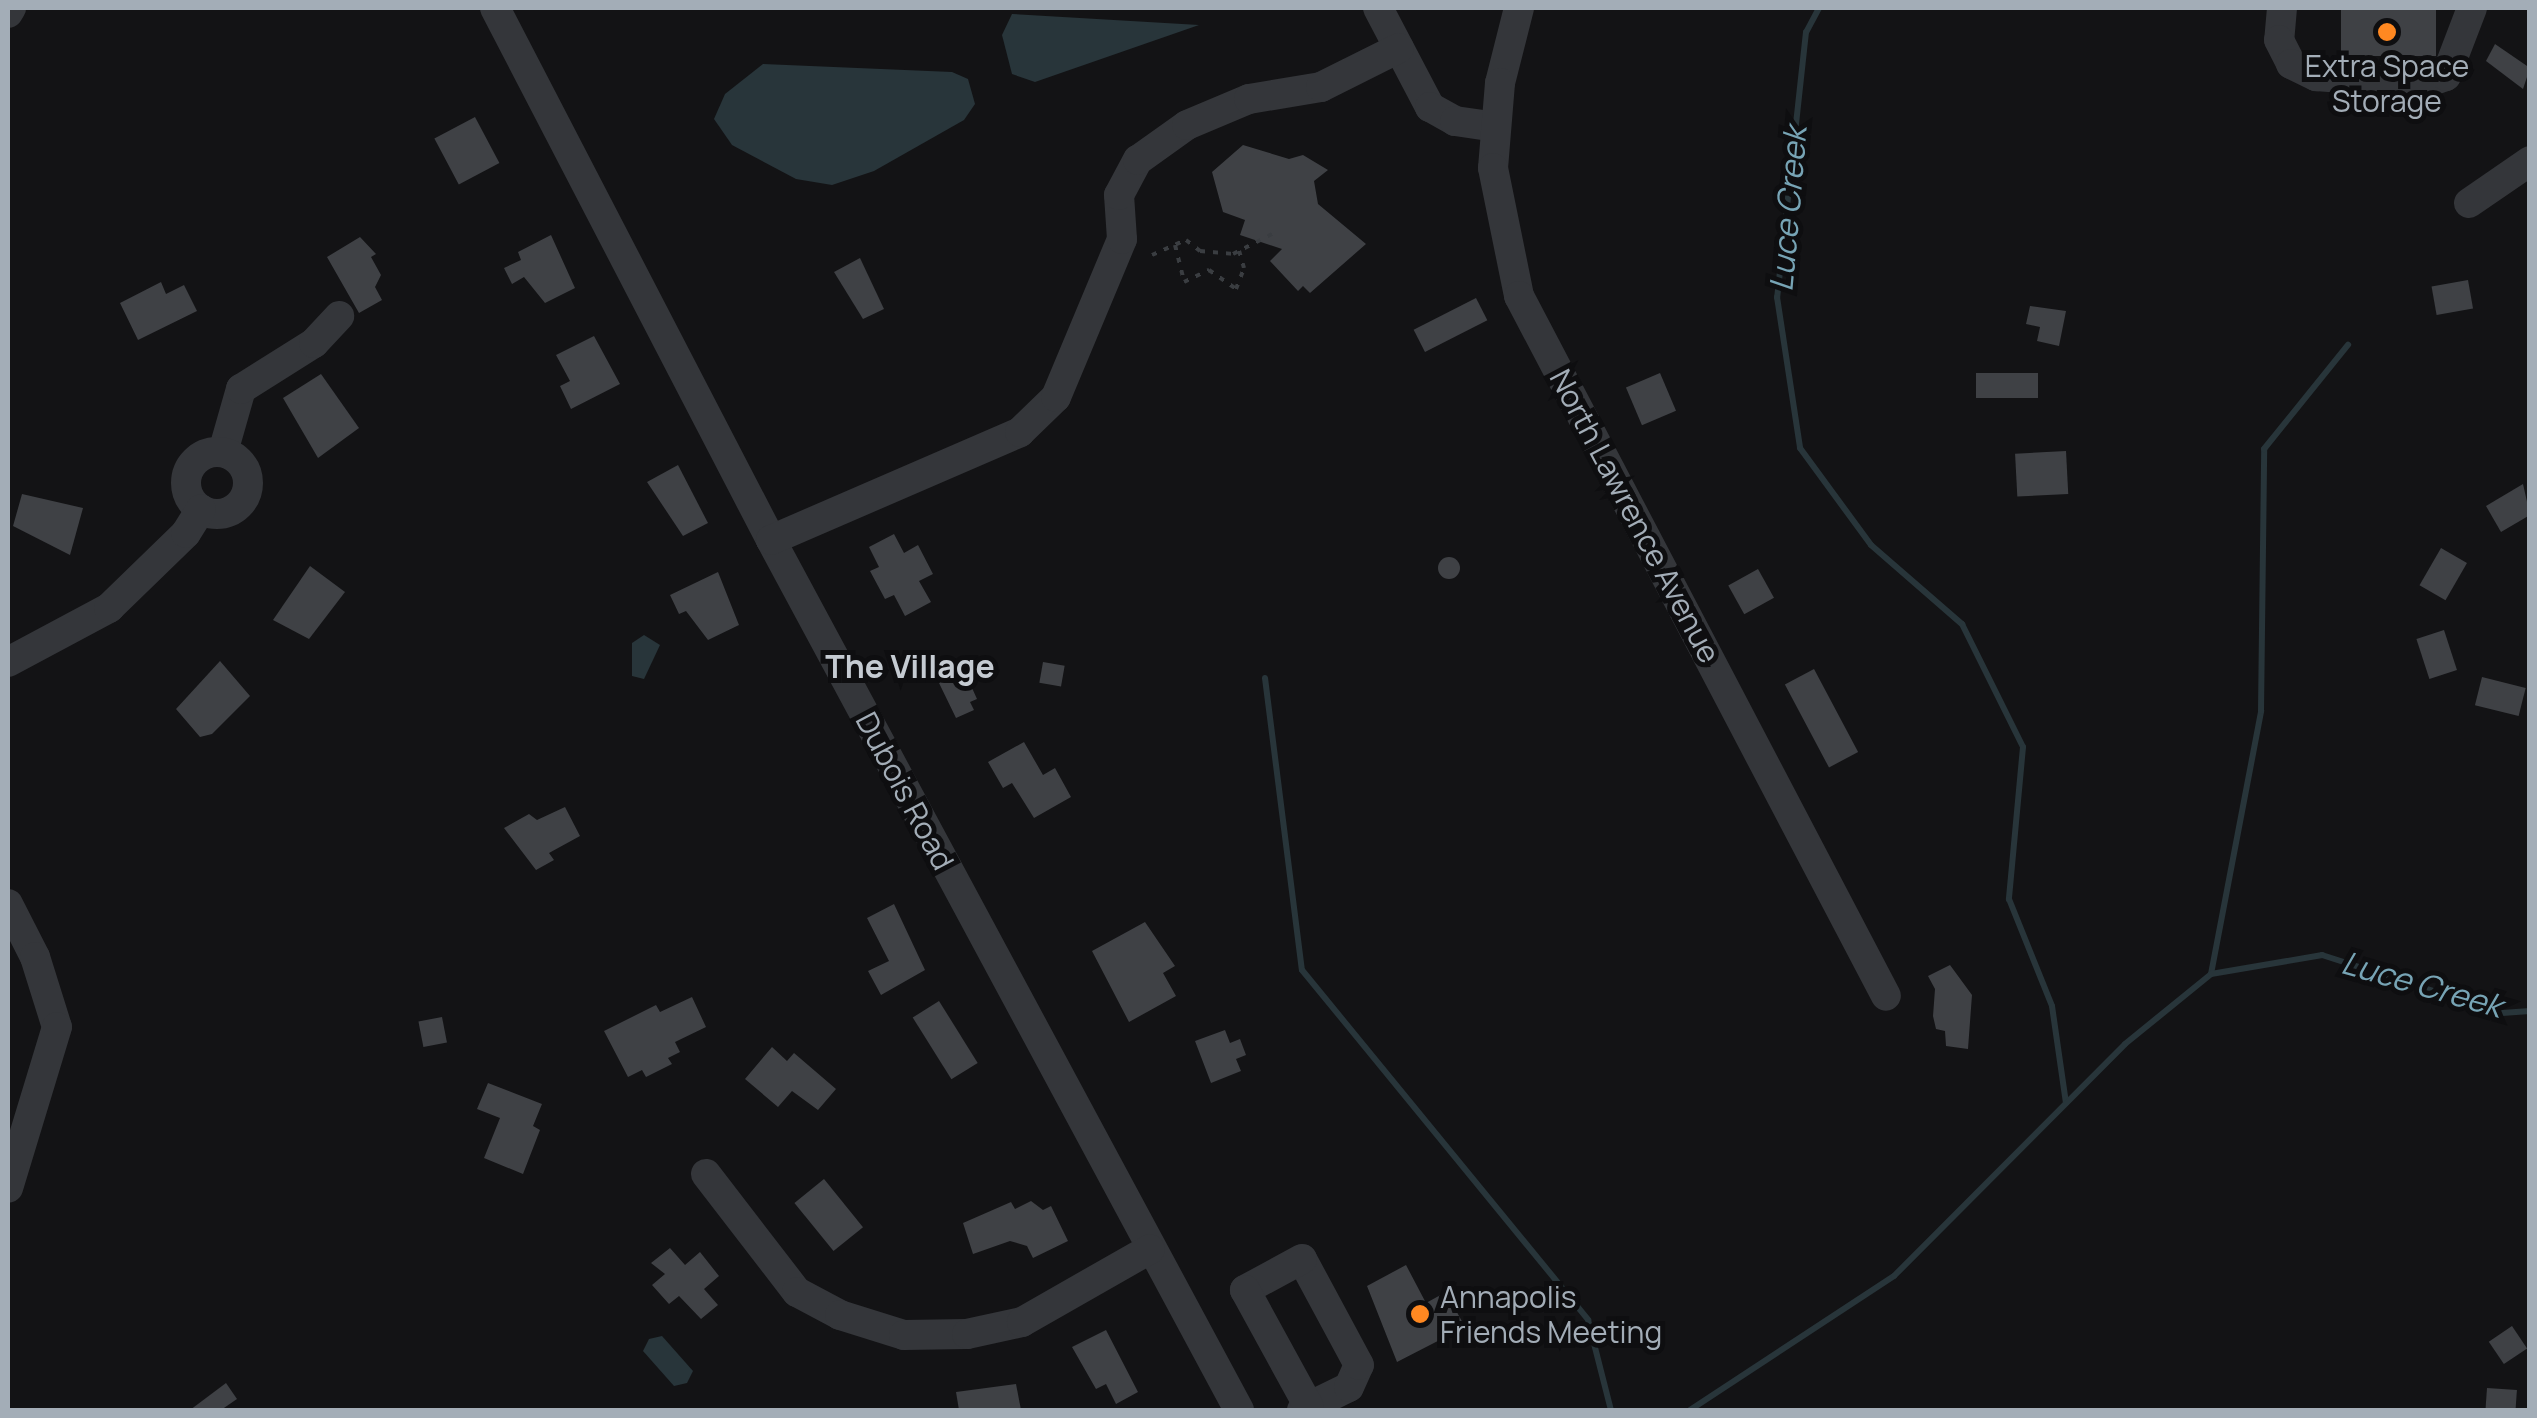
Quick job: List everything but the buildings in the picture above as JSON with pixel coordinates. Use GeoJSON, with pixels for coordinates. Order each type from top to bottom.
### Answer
{"type":"FeatureCollection","features":[{"type":"Feature","properties":{"kind":"street","name":"Dubois Road"},"geometry":{"type":"LineString","coordinates":[[495,8],[771,540],[1239,1410]]}},
{"type":"Feature","properties":{"kind":"street"},"geometry":{"type":"LineString","coordinates":[[1378,8],[1430,107],[1456,121],[1496,127]]}},
{"type":"Feature","properties":{"kind":"street","name":"North Lawrence Avenue"},"geometry":{"type":"LineString","coordinates":[[1519,8],[1492,168],[1520,296],[1886,996]]}},
{"type":"Feature","properties":{"kind":"street"},"geometry":{"type":"LineString","coordinates":[[2282,8],[2279,40],[2291,64],[2316,76],[2423,84],[2446,76],[2472,8]]}},
{"type":"Feature","properties":{"kind":"street"},"geometry":{"type":"LineString","coordinates":[[771,540],[1020,432],[1056,397],[1122,239],[1119,195],[1138,160],[1187,125],[1249,99],[1321,88],[1399,48]]}},
{"type":"Feature","properties":{"kind":"street"},"geometry":{"type":"LineString","coordinates":[[2469,203],[2530,161]]}},
{"type":"Feature","properties":{"kind":"street"},"geometry":{"type":"LineString","coordinates":[[201,509],[187,490],[191,466],[222,452],[241,389],[314,343],[339,316]]}},
{"type":"Feature","properties":{"kind":"street"},"geometry":{"type":"LineString","coordinates":[[201,509],[235,508],[248,488],[243,465],[222,452]]}},
{"type":"Feature","properties":{"kind":"street"},"geometry":{"type":"LineString","coordinates":[[8,662],[108,608],[186,533],[201,509]]}},
{"type":"Feature","properties":{"kind":"street"},"geometry":{"type":"LineString","coordinates":[[8,904],[35,957],[57,1027],[8,1188]]}},
{"type":"Feature","properties":{"kind":"street"},"geometry":{"type":"LineString","coordinates":[[706,1174],[797,1292],[840,1316],[904,1335],[967,1334],[1022,1322],[1150,1250]]}},
{"type":"Feature","properties":{"kind":"street"},"geometry":{"type":"LineString","coordinates":[[1302,1260],[1359,1365],[1349,1387],[1305,1409],[1246,1290],[1302,1260]]}},
{"type":"Feature","properties":{"kind":"path"},"geometry":{"type":"LineString","coordinates":[[1152,255],[1186,240],[1215,255],[1239,252],[1276,232]]}},
{"type":"Feature","properties":{"kind":"path"},"geometry":{"type":"LineString","coordinates":[[1176,244],[1184,282],[1209,270],[1236,290],[1244,268],[1239,252]]}},
{"type":"Feature","properties":{"kind":"shaded area"},"geometry":{"type":"Polygon","coordinates":[[[1012,14],[1199,25],[1035,82],[1012,74],[1002,35],[1012,14]]]}},
{"type":"Feature","properties":{"kind":"shaded area"},"geometry":{"type":"Polygon","coordinates":[[[763,64],[952,72],[968,79],[975,104],[964,120],[874,171],[832,185],[796,179],[732,145],[714,119],[725,94],[763,64]]]}},
{"type":"Feature","properties":{"kind":"shaded area"},"geometry":{"type":"Polygon","coordinates":[[[644,635],[660,645],[644,679],[632,676],[632,643],[644,635]]]}},
{"type":"Feature","properties":{"kind":"shaded area"},"geometry":{"type":"Polygon","coordinates":[[[662,1336],[693,1371],[687,1383],[674,1386],[643,1351],[649,1339],[662,1336]]]}},
{"type":"Feature","properties":{"kind":"waterway","name":"Luce Creek"},"geometry":{"type":"LineString","coordinates":[[1819,8],[1806,32],[1777,297],[1800,448],[1871,545],[1962,624],[2023,747],[2009,899],[2052,1006],[2066,1103]]}},
{"type":"Feature","properties":{"kind":"waterway"},"geometry":{"type":"LineString","coordinates":[[2211,974],[2261,711],[2264,449],[2348,345]]}},
{"type":"Feature","properties":{"kind":"waterway"},"geometry":{"type":"LineString","coordinates":[[1265,678],[1302,970],[1588,1320],[1611,1410]]}},
{"type":"Feature","properties":{"kind":"waterway","name":"Luce Creek"},"geometry":{"type":"LineString","coordinates":[[1690,1410],[1894,1276],[2125,1044],[2211,974],[2322,955],[2502,1013],[2530,1011]]}},
{"type":"Feature","properties":{"kind":"place","name":"Extra Space Storage"},"geometry":{"type":"Point","coordinates":[2387,32]}},
{"type":"Feature","properties":{"kind":"place","name":"Annapolis Friends Meeting"},"geometry":{"type":"Point","coordinates":[1420,1314]}},
{"type":"Feature","properties":{"kind":"district","name":"The Village"},"geometry":{"type":"Point","coordinates":[910,666]}}]}
